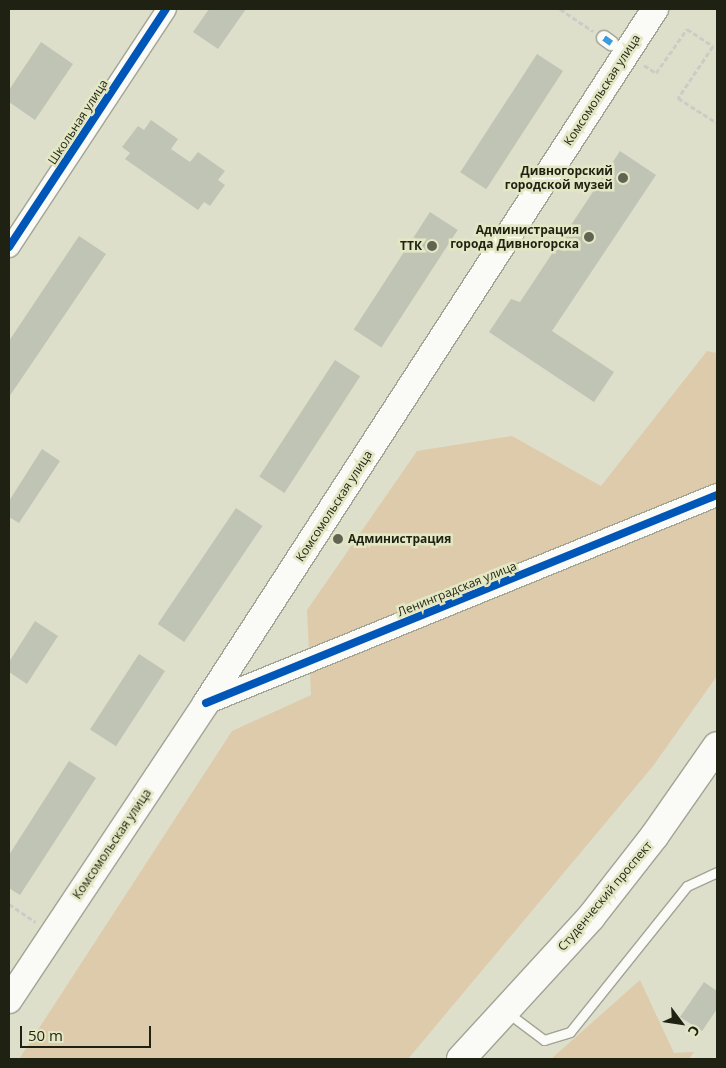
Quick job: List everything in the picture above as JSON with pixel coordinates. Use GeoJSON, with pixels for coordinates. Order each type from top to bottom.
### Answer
{"type":"FeatureCollection","features":[{"type":"Feature","properties":{"kind":"highway","name":"Студенческий проспект"},"geometry":{"type":"LineString","coordinates":[[460,1059],[591,917],[656,835],[717,746]]}},
{"type":"Feature","properties":{"kind":"main road","name":"Комсомольская улица"},"geometry":{"type":"LineString","coordinates":[[9,1000],[206,704],[655,9]]}},
{"type":"Feature","properties":{"kind":"street","name":"Школьная улица"},"geometry":{"type":"LineString","coordinates":[[9,247],[166,9]]}},
{"type":"Feature","properties":{"kind":"street","name":"Ленинградская улица"},"geometry":{"type":"LineString","coordinates":[[206,704],[717,494]]}},
{"type":"Feature","properties":{"kind":"lane"},"geometry":{"type":"LineString","coordinates":[[505,1010],[544,1040],[570,1032],[687,886],[717,872]]}},
{"type":"Feature","properties":{"kind":"path"},"geometry":{"type":"LineString","coordinates":[[560,9],[608,40]]}},
{"type":"Feature","properties":{"kind":"path"},"geometry":{"type":"LineString","coordinates":[[637,60],[656,73],[687,29],[712,46],[678,98],[717,123]]}},
{"type":"Feature","properties":{"kind":"path"},"geometry":{"type":"LineString","coordinates":[[9,904],[53,933]]}},
{"type":"Feature","properties":{"kind":"shaded area"},"geometry":{"type":"Polygon","coordinates":[[[707,351],[717,353],[717,676],[653,766],[408,1059],[19,1059],[232,731],[311,695],[307,610],[417,451],[512,436],[601,486],[707,351]]]}},
{"type":"Feature","properties":{"kind":"shaded area"},"geometry":{"type":"Polygon","coordinates":[[[640,980],[674,1053],[694,1052],[689,1059],[551,1059],[640,980]]]}},
{"type":"Feature","properties":{"kind":"building"},"geometry":{"type":"Polygon","coordinates":[[[209,9],[246,9],[218,49],[193,32],[209,9]]]}},
{"type":"Feature","properties":{"kind":"building"},"geometry":{"type":"Polygon","coordinates":[[[41,42],[73,64],[35,120],[9,102],[9,90],[41,42]]]}},
{"type":"Feature","properties":{"kind":"building"},"geometry":{"type":"Polygon","coordinates":[[[537,54],[563,71],[486,189],[460,172],[537,54]]]}},
{"type":"Feature","properties":{"kind":"building"},"geometry":{"type":"Polygon","coordinates":[[[151,120],[178,139],[171,149],[190,162],[198,152],[225,171],[218,180],[225,185],[210,206],[204,202],[198,210],[125,159],[130,153],[122,147],[138,126],[144,130],[151,120]]]}},
{"type":"Feature","properties":{"kind":"building","name":"Администрация города Дивногорска"},"geometry":{"type":"Polygon","coordinates":[[[620,151],[656,175],[552,331],[614,372],[594,402],[489,332],[511,299],[520,302],[620,151]]]}},
{"type":"Feature","properties":{"kind":"building"},"geometry":{"type":"Polygon","coordinates":[[[430,212],[458,230],[381,347],[354,329],[430,212]]]}},
{"type":"Feature","properties":{"kind":"building"},"geometry":{"type":"Polygon","coordinates":[[[79,236],[106,254],[9,397],[9,341],[79,236]]]}},
{"type":"Feature","properties":{"kind":"building"},"geometry":{"type":"Polygon","coordinates":[[[335,360],[360,376],[284,493],[259,477],[335,360]]]}},
{"type":"Feature","properties":{"kind":"building"},"geometry":{"type":"Polygon","coordinates":[[[42,449],[60,461],[19,523],[9,517],[9,501],[42,449]]]}},
{"type":"Feature","properties":{"kind":"building"},"geometry":{"type":"Polygon","coordinates":[[[236,508],[263,526],[184,642],[158,624],[236,508]]]}},
{"type":"Feature","properties":{"kind":"building"},"geometry":{"type":"Polygon","coordinates":[[[35,621],[58,636],[27,684],[9,672],[9,662],[35,621]]]}},
{"type":"Feature","properties":{"kind":"building"},"geometry":{"type":"Polygon","coordinates":[[[139,654],[165,671],[116,746],[90,729],[139,654]]]}},
{"type":"Feature","properties":{"kind":"building"},"geometry":{"type":"Polygon","coordinates":[[[69,761],[96,778],[20,895],[9,888],[9,855],[69,761]]]}},
{"type":"Feature","properties":{"kind":"building"},"geometry":{"type":"Polygon","coordinates":[[[704,982],[717,991],[717,1009],[702,1031],[680,1017],[704,982]]]}},
{"type":"Feature","properties":{"kind":"marked path"},"geometry":{"type":"LineString","coordinates":[[604,38],[611,43]]}},
{"type":"Feature","properties":{"kind":"cycle path"},"geometry":{"type":"LineString","coordinates":[[9,247],[166,9]]}},
{"type":"Feature","properties":{"kind":"cycle path"},"geometry":{"type":"LineString","coordinates":[[206,703],[717,495]]}},
{"type":"Feature","properties":{"kind":"place","name":"Дивногорский городской музей"},"geometry":{"type":"Point","coordinates":[623,178]}},
{"type":"Feature","properties":{"kind":"place","name":"Администрация города Дивногорска"},"geometry":{"type":"Point","coordinates":[589,237]}},
{"type":"Feature","properties":{"kind":"place","name":"ТТК"},"geometry":{"type":"Point","coordinates":[432,246]}},
{"type":"Feature","properties":{"kind":"place","name":"Администрация"},"geometry":{"type":"Point","coordinates":[338,539]}}]}
